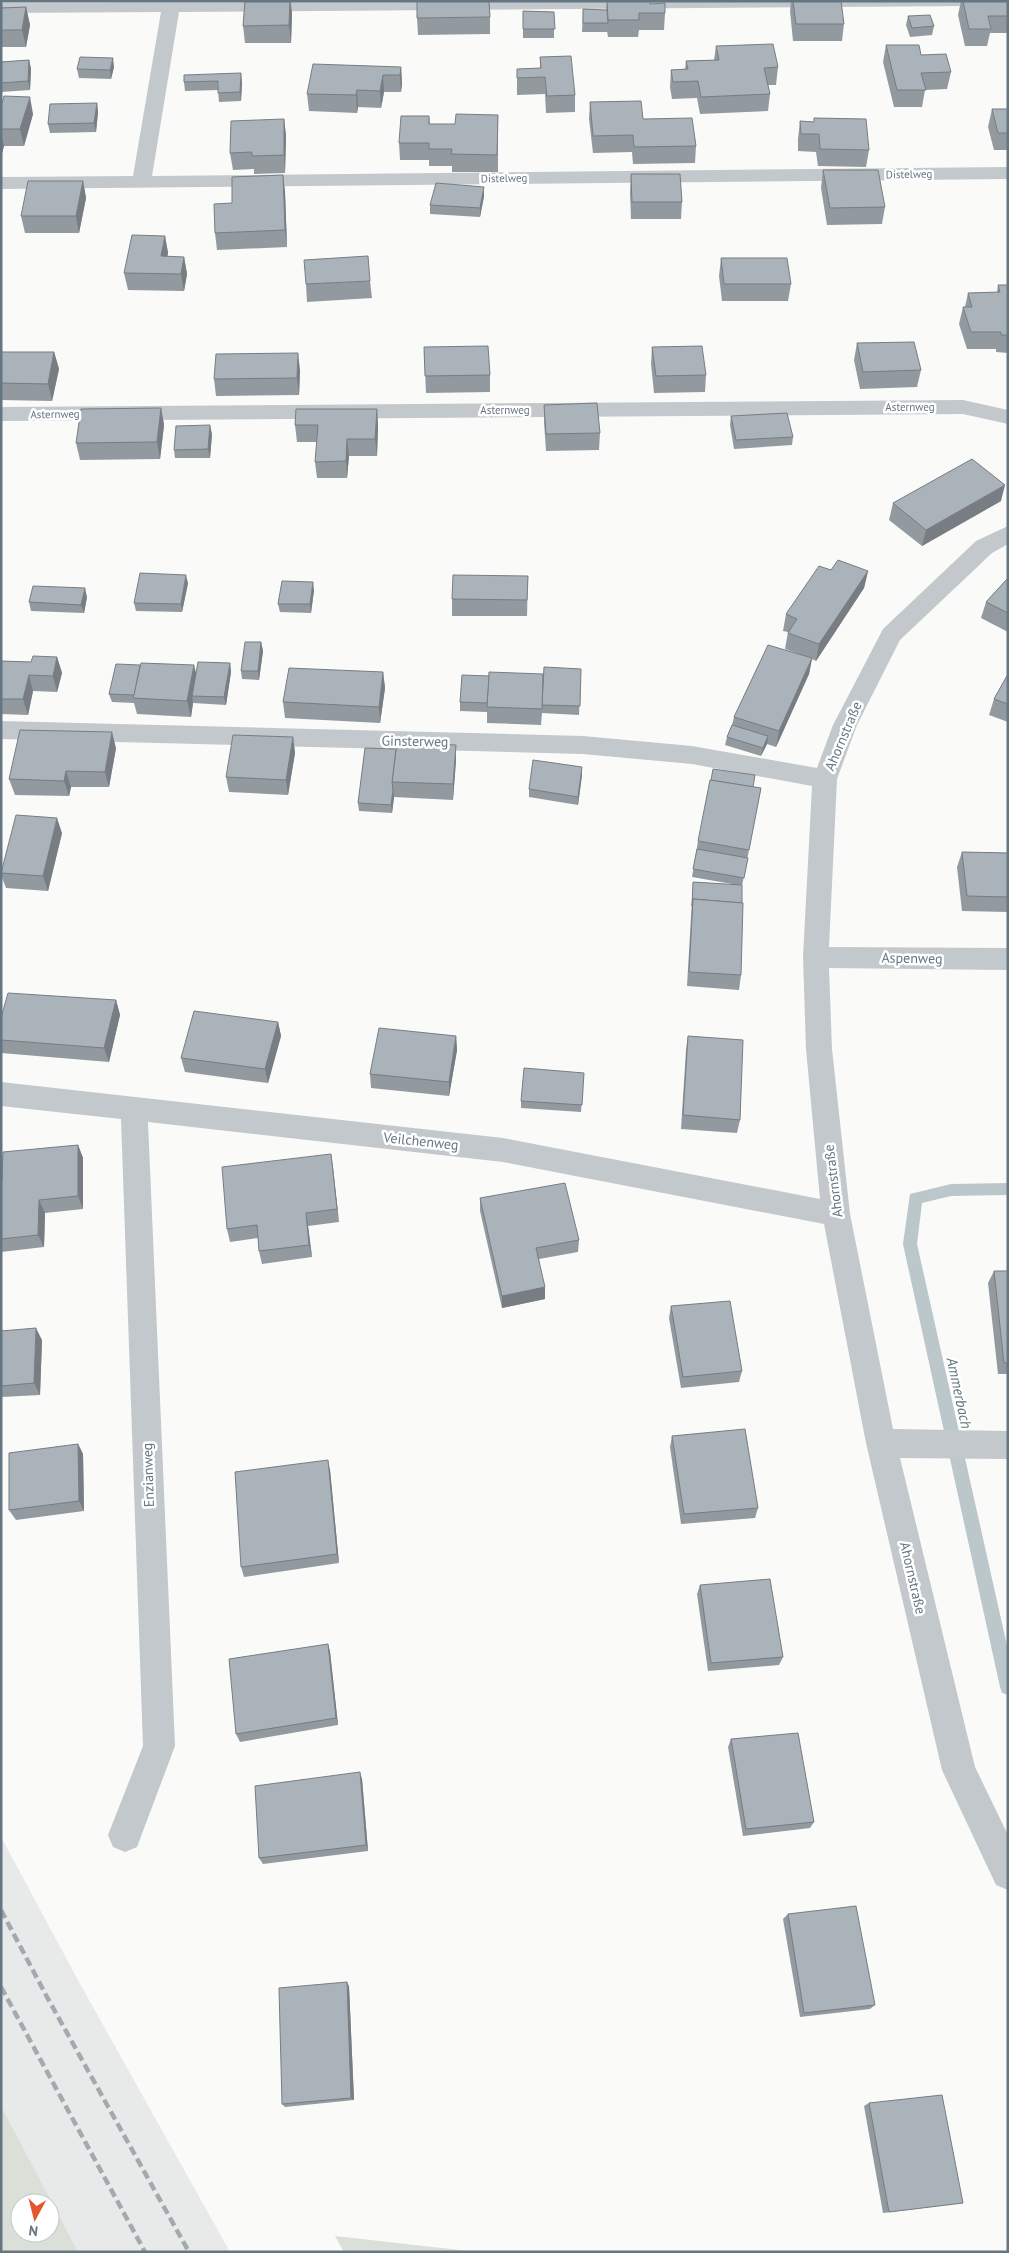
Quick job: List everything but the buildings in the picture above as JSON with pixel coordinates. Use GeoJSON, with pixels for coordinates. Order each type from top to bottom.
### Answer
{"type":"FeatureCollection","features":[{"type":"Feature","properties":{"kind":"street"},"geometry":{"type":"LineString","coordinates":[[1,8],[172,3],[976,1]]}},
{"type":"Feature","properties":{"kind":"street"},"geometry":{"type":"LineString","coordinates":[[142,181],[172,3]]}},
{"type":"Feature","properties":{"kind":"street","name":"Distelweg"},"geometry":{"type":"LineString","coordinates":[[1,183],[1008,173]]}},
{"type":"Feature","properties":{"kind":"street","name":"Asternweg"},"geometry":{"type":"LineString","coordinates":[[1,414],[963,407],[1008,417]]}},
{"type":"Feature","properties":{"kind":"street","name":"Ahornstraße"},"geometry":{"type":"LineString","coordinates":[[1008,534],[984,547],[891,635],[845,725],[825,779],[816,957],[819,1049],[836,1214],[881,1443],[959,1770],[1008,1873]]}},
{"type":"Feature","properties":{"kind":"street","name":"Ginsterweg"},"geometry":{"type":"LineString","coordinates":[[1,730],[583,745],[692,755],[825,779]]}},
{"type":"Feature","properties":{"kind":"street","name":"Aspenweg"},"geometry":{"type":"LineString","coordinates":[[816,957],[1008,960]]}},
{"type":"Feature","properties":{"kind":"street","name":"Veilchenweg"},"geometry":{"type":"LineString","coordinates":[[1,1094],[503,1150],[836,1214]]}},
{"type":"Feature","properties":{"kind":"street","name":"Enzianweg"},"geometry":{"type":"LineString","coordinates":[[126,1835],[159,1746],[134,1110]]}},
{"type":"Feature","properties":{"kind":"street"},"geometry":{"type":"LineString","coordinates":[[881,1443],[1008,1445]]}},
{"type":"Feature","properties":{"kind":"shaded area"},"geometry":{"type":"Polygon","coordinates":[[[1,1837],[79,1982],[230,2252],[78,2252],[60,2219],[60,2193],[46,2193],[1,2106],[1,1837]]]}},
{"type":"Feature","properties":{"kind":"shaded area"},"geometry":{"type":"Polygon","coordinates":[[[1,2106],[47,2193],[10,2193],[10,2243],[60,2243],[60,2218],[78,2252],[1,2252],[1,2106]]]}},
{"type":"Feature","properties":{"kind":"shaded area"},"geometry":{"type":"Polygon","coordinates":[[[335,2236],[477,2252],[344,2252],[335,2236]]]}},
{"type":"Feature","properties":{"kind":"waterway","name":"Ammerbach"},"geometry":{"type":"LineString","coordinates":[[1008,1189],[951,1190],[915,1198],[910,1244],[1008,1687]]}},
{"type":"Feature","properties":{"kind":"railway"},"geometry":{"type":"LineString","coordinates":[[1,1910],[47,1997],[189,2252]]}},
{"type":"Feature","properties":{"kind":"railway"},"geometry":{"type":"LineString","coordinates":[[1,1987],[145,2252]]}}]}
